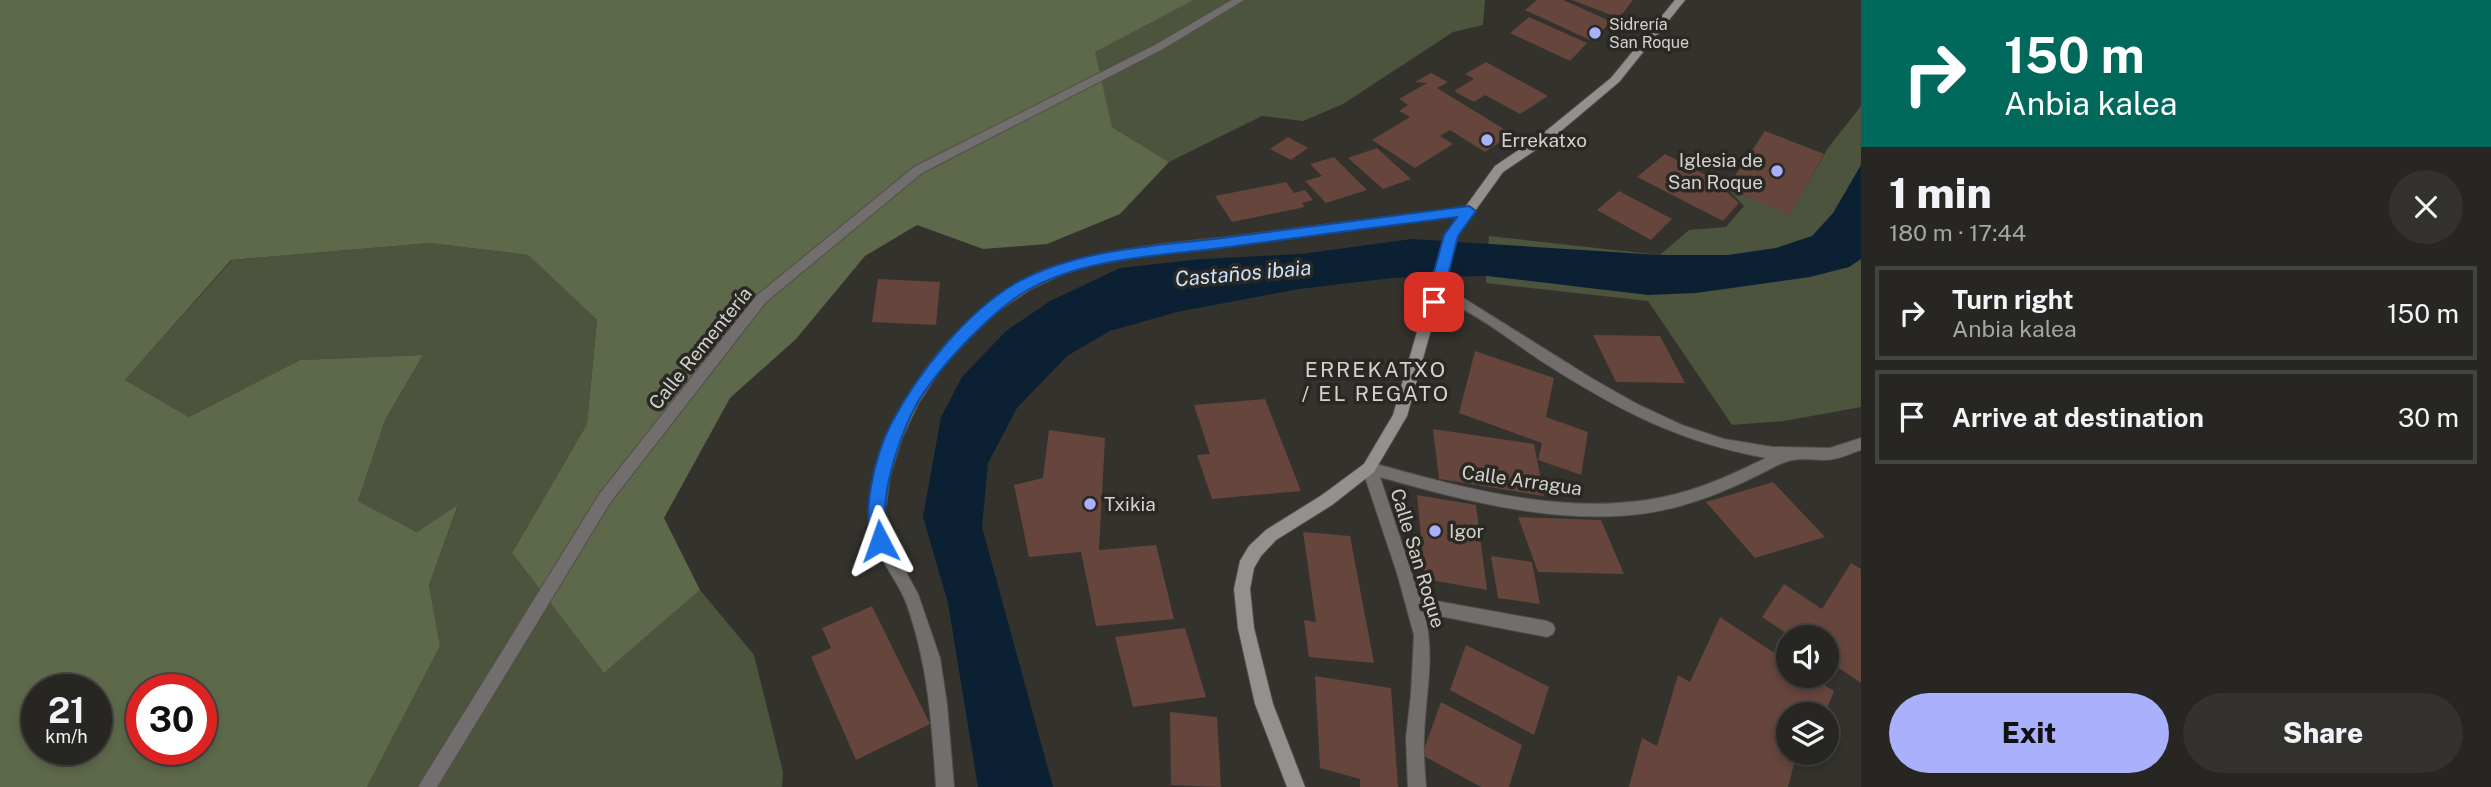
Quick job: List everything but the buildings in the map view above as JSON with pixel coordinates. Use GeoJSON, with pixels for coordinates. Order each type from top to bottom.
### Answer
{"type":"FeatureCollection","features":[{"type":"Feature","properties":{"kind":"street","name":"Calle Rementería"},"geometry":{"type":"LineString","coordinates":[[427,787],[605,498],[761,299],[918,170],[1159,47],[1239,0]]}},
{"type":"Feature","properties":{"kind":"street"},"geometry":{"type":"LineString","coordinates":[[1296,787],[1264,704],[1246,628],[1242,589],[1246,566],[1270,535],[1327,500],[1369,468],[1400,416],[1451,235],[1496,177],[1499,169],[1545,138],[1615,80],[1680,0]]}},
{"type":"Feature","properties":{"kind":"street"},"geometry":{"type":"LineString","coordinates":[[946,787],[935,675],[913,601],[880,541],[876,515],[886,460],[894,435],[913,397],[936,365],[989,312],[1021,288],[1062,269],[1125,255],[1469,211]]}},
{"type":"Feature","properties":{"kind":"street","name":"Calle Arragua"},"geometry":{"type":"LineString","coordinates":[[1434,298],[1460,302],[1595,390],[1687,434],[1756,453],[1827,454],[1861,444]]}},
{"type":"Feature","properties":{"kind":"street","name":"Calle Arragua"},"geometry":{"type":"LineString","coordinates":[[1369,468],[1434,486],[1511,502],[1579,510],[1664,503],[1742,477],[1790,454]]}},
{"type":"Feature","properties":{"kind":"street","name":"Calle San Roque"},"geometry":{"type":"LineString","coordinates":[[1369,468],[1422,635],[1415,737],[1417,787]]}},
{"type":"Feature","properties":{"kind":"street"},"geometry":{"type":"LineString","coordinates":[[1414,604],[1547,629]]}},
{"type":"Feature","properties":{"kind":"green space"},"geometry":{"type":"Polygon","coordinates":[[[0,0],[1194,0],[1095,52],[1112,127],[1169,162],[1120,214],[1047,244],[983,249],[917,225],[865,256],[796,339],[730,398],[664,518],[700,590],[604,673],[512,553],[587,424],[597,320],[528,255],[430,243],[231,260],[125,380],[189,417],[300,360],[423,355],[385,420],[358,501],[417,532],[458,505],[429,585],[440,646],[367,787],[0,787],[0,0]]]}},
{"type":"Feature","properties":{"kind":"green space"},"geometry":{"type":"Polygon","coordinates":[[[1194,0],[1485,0],[1483,25],[1453,32],[1343,104],[1303,121],[1262,116],[1169,162],[1112,127],[1094,52],[1194,0]]]}},
{"type":"Feature","properties":{"kind":"green space"},"geometry":{"type":"Polygon","coordinates":[[[1861,106],[1861,407],[1784,421],[1732,425],[1648,301],[1486,283],[1489,236],[1660,255],[1689,230],[1726,227],[1744,206],[1727,188],[1790,214],[1828,148],[1861,106]]]}},
{"type":"Feature","properties":{"kind":"green space"},"geometry":{"type":"Polygon","coordinates":[[[430,243],[528,255],[597,320],[587,424],[512,553],[604,673],[700,590],[754,655],[783,772],[782,787],[367,787],[440,646],[429,585],[458,506],[417,532],[358,501],[385,420],[423,355],[300,360],[189,417],[125,380],[232,260],[430,243]]]}},
{"type":"Feature","properties":{"kind":"water","name":"Castaños ibaia"},"geometry":{"type":"Polygon","coordinates":[[[1861,165],[1861,259],[1849,267],[1810,277],[1696,293],[1648,295],[1487,276],[1392,278],[1299,289],[1177,312],[1110,331],[1067,356],[1017,408],[988,463],[982,527],[1053,787],[978,787],[948,603],[923,517],[941,417],[962,377],[1006,331],[1050,301],[1120,268],[1202,259],[1301,254],[1412,239],[1660,255],[1728,255],[1776,248],[1812,236],[1833,213],[1861,165]]]}},
{"type":"Feature","properties":{"kind":"place","name":"Sidrería San Roque"},"geometry":{"type":"Point","coordinates":[1595,33]}},
{"type":"Feature","properties":{"kind":"place","name":"Errekatxo"},"geometry":{"type":"Point","coordinates":[1487,140]}},
{"type":"Feature","properties":{"kind":"place","name":"Iglesia de San Roque"},"geometry":{"type":"Point","coordinates":[1777,171]}},
{"type":"Feature","properties":{"kind":"place","name":"Txikia"},"geometry":{"type":"Point","coordinates":[1090,504]}},
{"type":"Feature","properties":{"kind":"place","name":"Igor"},"geometry":{"type":"Point","coordinates":[1435,531]}},
{"type":"Feature","properties":{"kind":"district","name":"ERREKATXO / EL REGATO"},"geometry":{"type":"Point","coordinates":[1376,381]}},
{"type":"Feature","properties":{"kind":"route"},"geometry":{"type":"LineString","coordinates":[[880,541],[876,515],[886,460],[894,435],[913,397],[936,365],[989,312],[1021,288],[1062,269],[1125,255],[1469,211],[1451,235],[1434,302]]}}]}
